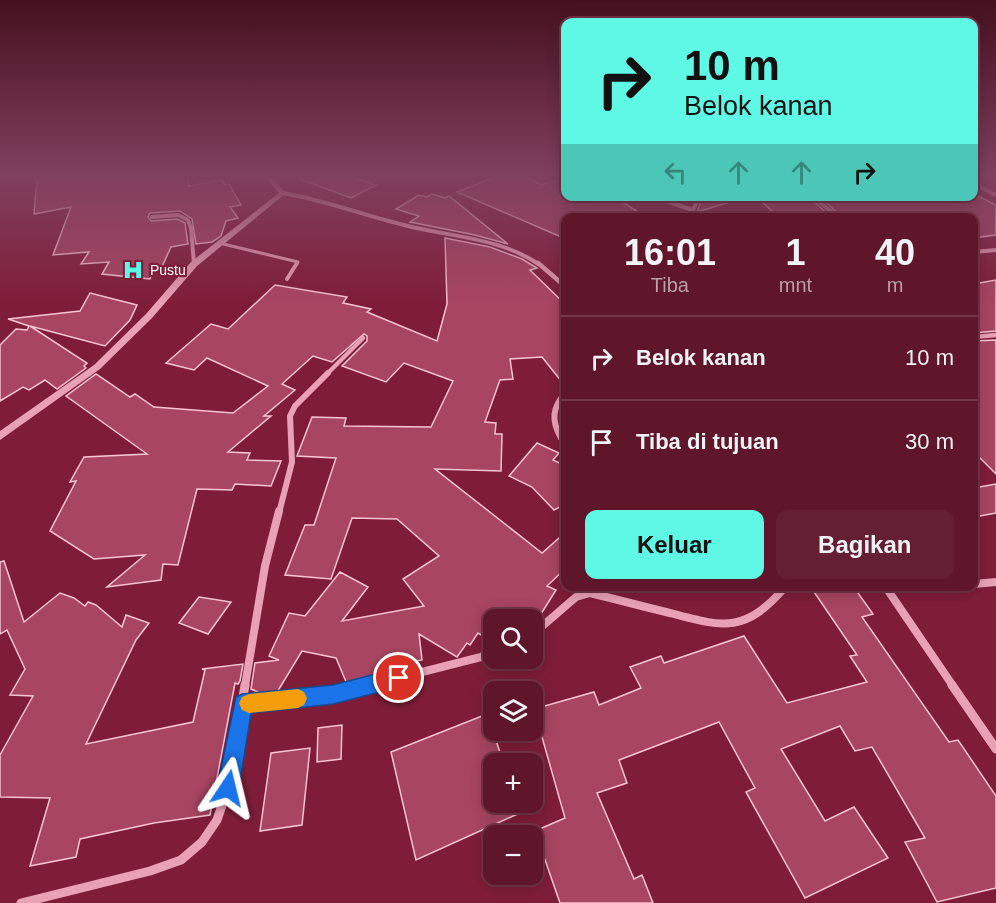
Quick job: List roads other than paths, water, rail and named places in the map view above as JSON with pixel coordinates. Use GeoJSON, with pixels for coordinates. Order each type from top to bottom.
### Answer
{"type":"FeatureCollection","features":[{"type":"Feature","properties":{"kind":"street"},"geometry":{"type":"LineString","coordinates":[[184,218],[188,220],[191,228],[194,264]]}},
{"type":"Feature","properties":{"kind":"street"},"geometry":{"type":"LineString","coordinates":[[0,436],[97,367],[149,316],[194,264],[251,218]]}},
{"type":"Feature","properties":{"kind":"street"},"geometry":{"type":"LineString","coordinates":[[382,218],[406,226],[506,245],[539,262],[561,282]]}},
{"type":"Feature","properties":{"kind":"street"},"geometry":{"type":"LineString","coordinates":[[978,252],[996,250]]}},
{"type":"Feature","properties":{"kind":"street"},"geometry":{"type":"LineString","coordinates":[[978,337],[996,335]]}},
{"type":"Feature","properties":{"kind":"street"},"geometry":{"type":"LineString","coordinates":[[21,903],[150,871],[181,860],[202,843],[217,820],[228,788],[265,566],[292,462],[290,416],[295,406],[363,338]]}},
{"type":"Feature","properties":{"kind":"street"},"geometry":{"type":"LineString","coordinates":[[561,399],[553,409],[553,425],[561,438]]}},
{"type":"Feature","properties":{"kind":"street"},"geometry":{"type":"LineString","coordinates":[[978,584],[996,582]]}},
{"type":"Feature","properties":{"kind":"street"},"geometry":{"type":"LineString","coordinates":[[543,627],[576,597],[588,591]]}},
{"type":"Feature","properties":{"kind":"street"},"geometry":{"type":"LineString","coordinates":[[594,591],[716,625],[734,624],[756,616],[781,591]]}},
{"type":"Feature","properties":{"kind":"street"},"geometry":{"type":"LineString","coordinates":[[888,591],[996,749]]}},
{"type":"Feature","properties":{"kind":"street"},"geometry":{"type":"LineString","coordinates":[[242,704],[333,695],[483,656]]}},
{"type":"Feature","properties":{"kind":"lane"},"geometry":{"type":"LineString","coordinates":[[219,243],[298,262],[287,279]]}},
{"type":"Feature","properties":{"kind":"place","name":"Pustu"},"geometry":{"type":"Point","coordinates":[133,270]}}]}
